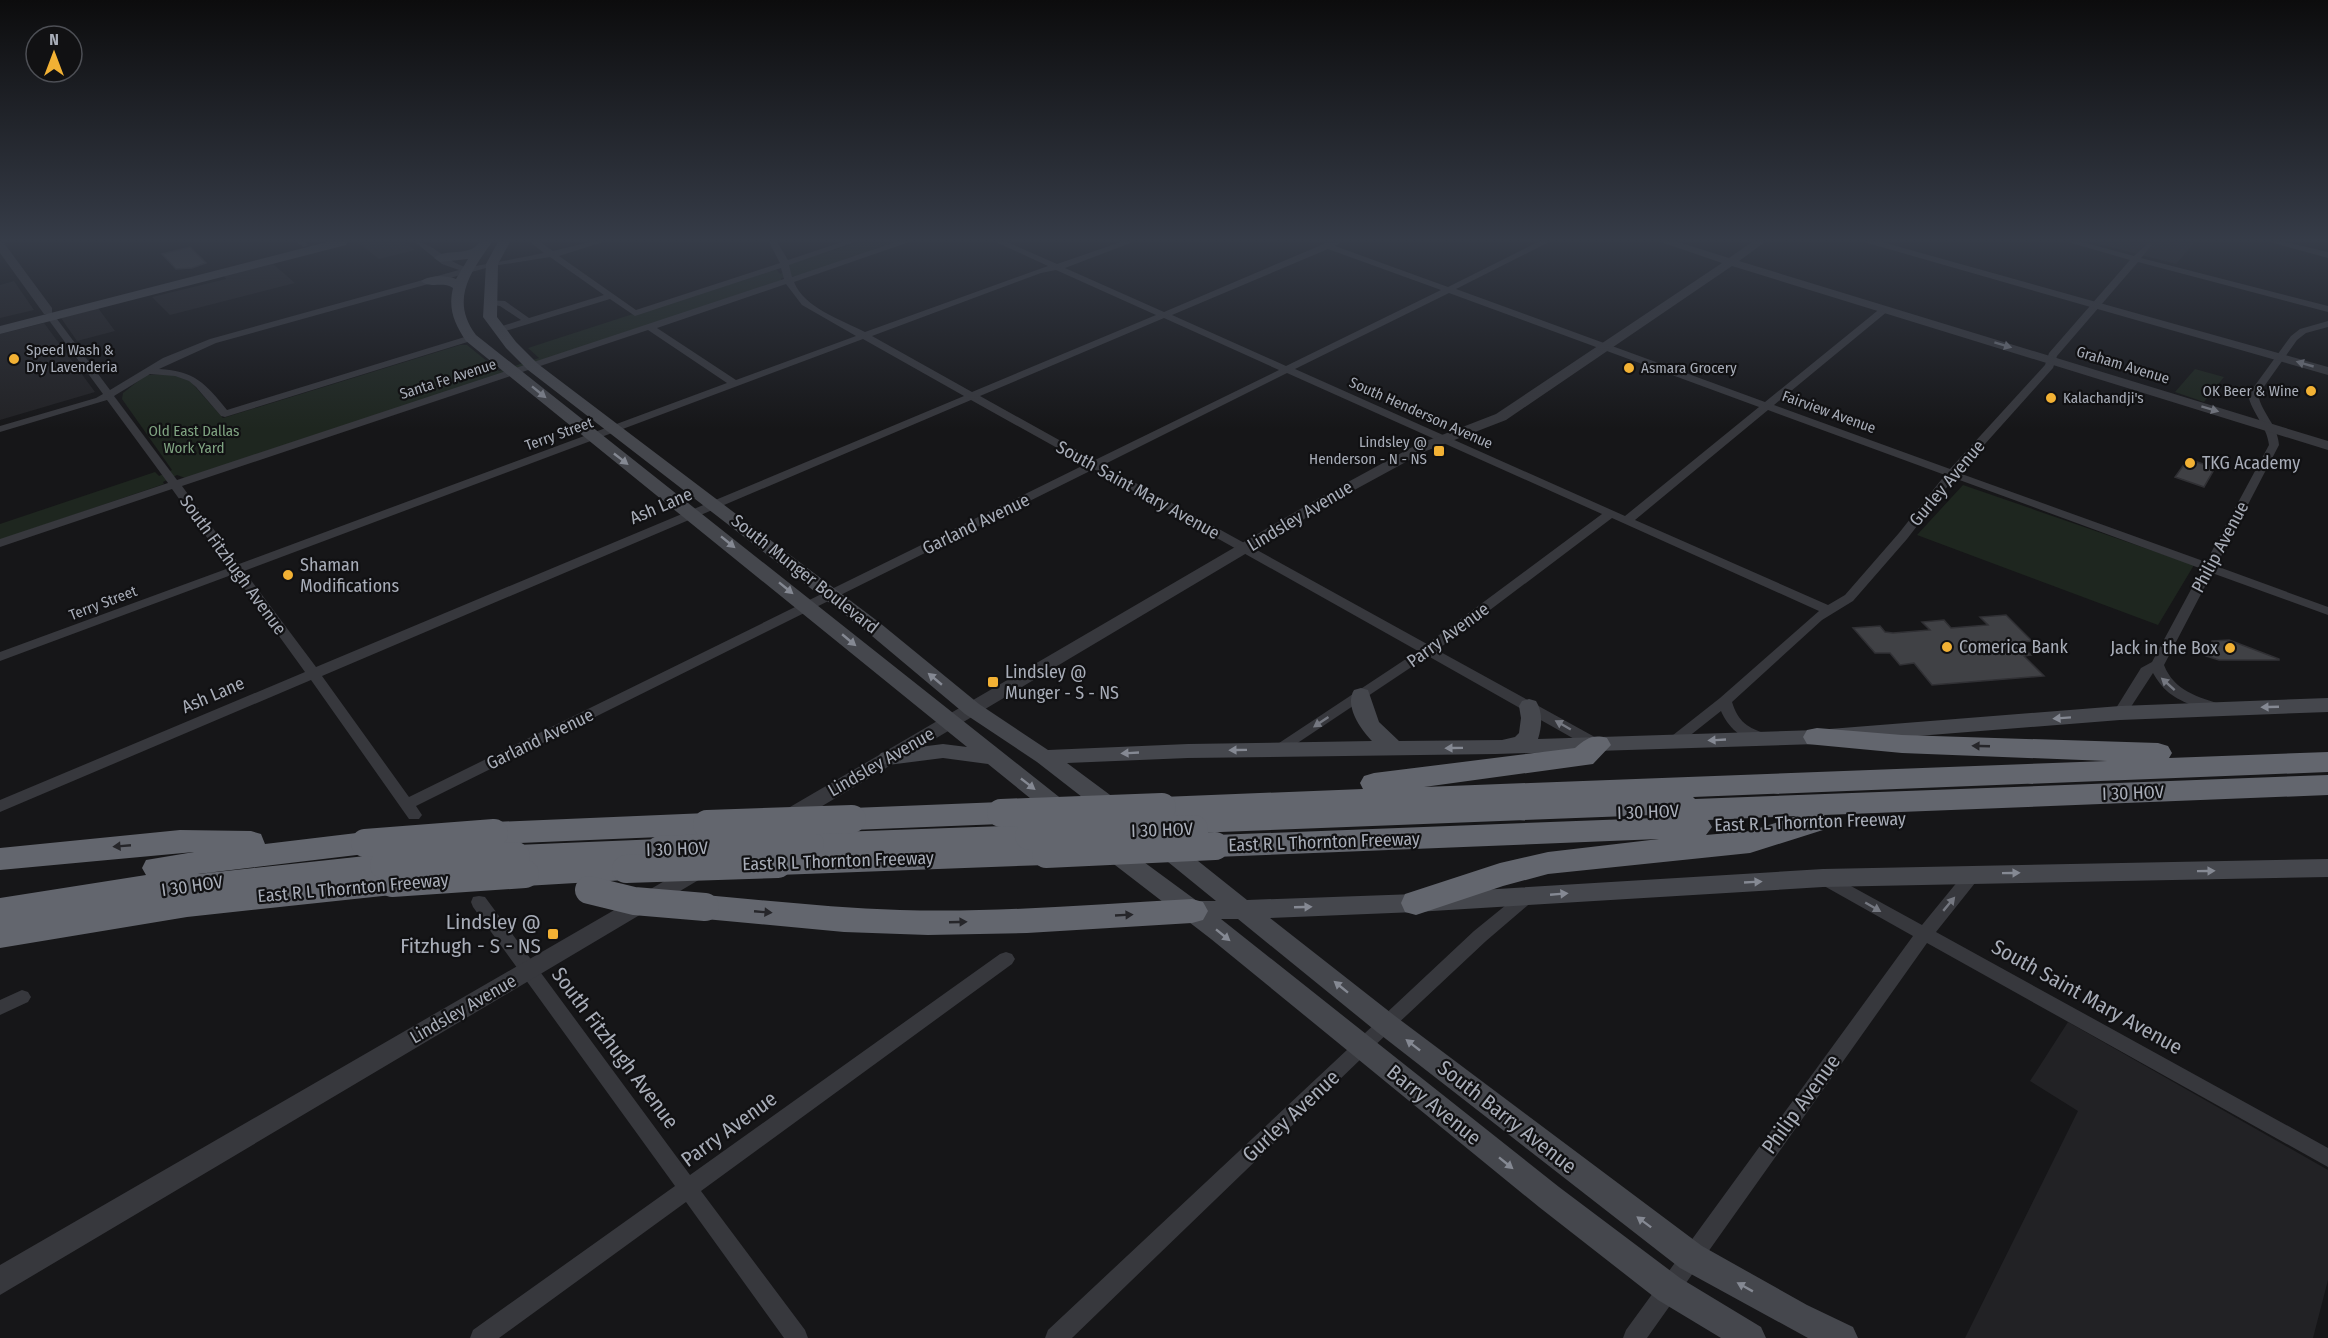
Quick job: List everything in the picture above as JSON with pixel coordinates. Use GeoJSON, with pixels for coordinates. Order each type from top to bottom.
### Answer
{"type":"FeatureCollection","features":[{"type":"Feature","properties":{"kind":"highway"},"geometry":{"type":"LineString","coordinates":[[1817,737],[1902,744],[2060,748],[2328,761]]}},
{"type":"Feature","properties":{"kind":"highway"},"geometry":{"type":"LineString","coordinates":[[1243,803],[1436,774],[1583,757],[1597,745]]}},
{"type":"Feature","properties":{"kind":"highway","name":"East R L Thornton Freeway"},"geometry":{"type":"LineString","coordinates":[[0,894],[209,860],[380,862],[511,853],[707,824],[852,819],[1024,833],[1189,826],[1243,803],[2328,761]]}},
{"type":"Feature","properties":{"kind":"highway","name":"I 30 HOV"},"geometry":{"type":"LineString","coordinates":[[1189,826],[2328,779]]}},
{"type":"Feature","properties":{"kind":"highway","name":"I 30 HOV"},"geometry":{"type":"LineString","coordinates":[[1189,826],[2328,785]]}},
{"type":"Feature","properties":{"kind":"highway","name":"East R L Thornton Freeway"},"geometry":{"type":"LineString","coordinates":[[0,935],[187,905],[380,862],[511,853],[626,869],[778,864],[1024,833],[1189,826],[1813,822],[2328,802]]}},
{"type":"Feature","properties":{"kind":"highway"},"geometry":{"type":"LineString","coordinates":[[1416,903],[1500,875],[1548,863],[1750,842],[1813,822]]}},
{"type":"Feature","properties":{"kind":"highway","name":"I 30 HOV"},"geometry":{"type":"LineString","coordinates":[[511,853],[1024,833]]}},
{"type":"Feature","properties":{"kind":"highway"},"geometry":{"type":"LineString","coordinates":[[0,859],[180,841],[380,862]]}},
{"type":"Feature","properties":{"kind":"highway"},"geometry":{"type":"LineString","coordinates":[[511,853],[589,890],[634,901],[815,917],[927,923],[1066,919],[1192,911]]}},
{"type":"Feature","properties":{"kind":"highway","name":"I 30 HOV"},"geometry":{"type":"LineString","coordinates":[[0,910],[188,880],[380,862]]}},
{"type":"Feature","properties":{"kind":"highway","name":"I 30 HOV"},"geometry":{"type":"LineString","coordinates":[[0,917],[226,882],[380,862]]}},
{"type":"Feature","properties":{"kind":"main road"},"geometry":{"type":"LineString","coordinates":[[0,330],[86,304]]}},
{"type":"Feature","properties":{"kind":"main road","name":"South Munger Boulevard"},"geometry":{"type":"LineString","coordinates":[[455,304],[462,328],[471,338],[1126,862]]}},
{"type":"Feature","properties":{"kind":"main road","name":"South Munger Boulevard"},"geometry":{"type":"LineString","coordinates":[[482,304],[480,312],[490,317],[533,367],[832,595],[972,709],[1044,757],[1192,867]]}},
{"type":"Feature","properties":{"kind":"main road"},"geometry":{"type":"LineString","coordinates":[[0,322],[49,314]]}},
{"type":"Feature","properties":{"kind":"main road"},"geometry":{"type":"LineString","coordinates":[[1361,695],[1362,712],[1366,722],[1377,735],[1394,748]]}},
{"type":"Feature","properties":{"kind":"main road"},"geometry":{"type":"LineString","coordinates":[[1044,757],[1188,751],[1597,745],[1817,737],[2120,713],[2328,705]]}},
{"type":"Feature","properties":{"kind":"main road"},"geometry":{"type":"LineString","coordinates":[[1496,747],[1521,743],[1529,736],[1531,718],[1529,706]]}},
{"type":"Feature","properties":{"kind":"main road"},"geometry":{"type":"LineString","coordinates":[[888,758],[943,751],[994,758]]}},
{"type":"Feature","properties":{"kind":"main road","name":"Barry Avenue"},"geometry":{"type":"LineString","coordinates":[[1126,862],[1192,911],[1669,1289],[1749,1338]]}},
{"type":"Feature","properties":{"kind":"main road","name":"South Barry Avenue"},"geometry":{"type":"LineString","coordinates":[[1192,867],[1386,1024],[1690,1257],[1796,1316],[1842,1338]]}},
{"type":"Feature","properties":{"kind":"main road"},"geometry":{"type":"LineString","coordinates":[[1192,911],[1416,903],[1823,878],[2322,869]]}},
{"type":"Feature","properties":{"kind":"street"},"geometry":{"type":"LineString","coordinates":[[42,304],[49,314]]}},
{"type":"Feature","properties":{"kind":"street"},"geometry":{"type":"LineString","coordinates":[[0,429],[93,402],[178,354],[213,341],[343,304]]}},
{"type":"Feature","properties":{"kind":"street"},"geometry":{"type":"LineString","coordinates":[[504,304],[528,321]]}},
{"type":"Feature","properties":{"kind":"street"},"geometry":{"type":"LineString","coordinates":[[500,330],[583,304]]}},
{"type":"Feature","properties":{"kind":"street"},"geometry":{"type":"LineString","coordinates":[[624,304],[635,312],[658,304]]}},
{"type":"Feature","properties":{"kind":"street","name":"Santa Fe Avenue"},"geometry":{"type":"LineString","coordinates":[[0,543],[721,304]]}},
{"type":"Feature","properties":{"kind":"street","name":"South Saint Mary Avenue"},"geometry":{"type":"LineString","coordinates":[[808,304],[1597,745]]}},
{"type":"Feature","properties":{"kind":"street","name":"Terry Street"},"geometry":{"type":"LineString","coordinates":[[0,657],[949,304]]}},
{"type":"Feature","properties":{"kind":"street","name":"South Henderson Avenue"},"geometry":{"type":"LineString","coordinates":[[1138,304],[1830,611]]}},
{"type":"Feature","properties":{"kind":"street","name":"Ash Lane"},"geometry":{"type":"LineString","coordinates":[[0,806],[1189,304]]}},
{"type":"Feature","properties":{"kind":"street","name":"Garland Avenue"},"geometry":{"type":"LineString","coordinates":[[410,810],[832,595],[1421,304]]}},
{"type":"Feature","properties":{"kind":"street","name":"Fairview Avenue"},"geometry":{"type":"LineString","coordinates":[[1489,304],[2328,611]]}},
{"type":"Feature","properties":{"kind":"street","name":"Lindsley Avenue"},"geometry":{"type":"LineString","coordinates":[[0,1281],[1403,456],[1501,417],[1667,304]]}},
{"type":"Feature","properties":{"kind":"street","name":"Graham Avenue"},"geometry":{"type":"LineString","coordinates":[[1870,304],[2328,446]]}},
{"type":"Feature","properties":{"kind":"street"},"geometry":{"type":"LineString","coordinates":[[2089,304],[2328,371]]}},
{"type":"Feature","properties":{"kind":"street"},"geometry":{"type":"LineString","coordinates":[[2311,304],[2328,309]]}},
{"type":"Feature","properties":{"kind":"street","name":"Gurley Avenue"},"geometry":{"type":"LineString","coordinates":[[1673,742],[1725,701],[1816,617],[1830,611],[1849,597],[1952,474],[2050,366],[2052,355],[2094,306]]}},
{"type":"Feature","properties":{"kind":"street"},"geometry":{"type":"LineString","coordinates":[[1626,521],[1885,309]]}},
{"type":"Feature","properties":{"kind":"street","name":"South Fitzhugh Avenue"},"geometry":{"type":"LineString","coordinates":[[49,314],[314,674],[410,810]]}},
{"type":"Feature","properties":{"kind":"street","name":"Philip Avenue"},"geometry":{"type":"LineString","coordinates":[[2120,713],[2146,671],[2157,665],[2207,567],[2274,446],[2274,436],[2254,405],[2253,395],[2294,338],[2303,331],[2328,324]]}},
{"type":"Feature","properties":{"kind":"street"},"geometry":{"type":"LineString","coordinates":[[651,328],[735,384]]}},
{"type":"Feature","properties":{"kind":"street"},"geometry":{"type":"LineString","coordinates":[[145,371],[175,372],[194,378],[225,414],[471,338]]}},
{"type":"Feature","properties":{"kind":"street","name":"Parry Avenue"},"geometry":{"type":"LineString","coordinates":[[1281,749],[1428,650],[1610,514]]}},
{"type":"Feature","properties":{"kind":"street"},"geometry":{"type":"LineString","coordinates":[[2157,665],[2161,679],[2177,692],[2220,708]]}},
{"type":"Feature","properties":{"kind":"street"},"geometry":{"type":"LineString","coordinates":[[1725,701],[1730,719],[1736,728],[1767,738]]}},
{"type":"Feature","properties":{"kind":"street","name":"Philip Avenue"},"geometry":{"type":"LineString","coordinates":[[1634,1338],[1924,933],[1973,874]]}},
{"type":"Feature","properties":{"kind":"street","name":"South Saint Mary Avenue"},"geometry":{"type":"LineString","coordinates":[[1823,878],[1948,945],[2328,1158]]}},
{"type":"Feature","properties":{"kind":"street","name":"Gurley Avenue"},"geometry":{"type":"LineString","coordinates":[[1056,1338],[1386,1024],[1480,936],[1528,896]]}},
{"type":"Feature","properties":{"kind":"street","name":"South Fitzhugh Avenue"},"geometry":{"type":"LineString","coordinates":[[479,903],[797,1338]]}},
{"type":"Feature","properties":{"kind":"street","name":"Parry Avenue"},"geometry":{"type":"LineString","coordinates":[[481,1338],[1006,959]]}},
{"type":"Feature","properties":{"kind":"street"},"geometry":{"type":"LineString","coordinates":[[0,1008],[22,998]]}},
{"type":"Feature","properties":{"kind":"shaded area"},"geometry":{"type":"Polygon","coordinates":[[[0,304],[30,304],[34,310],[0,318],[0,304]]]}},
{"type":"Feature","properties":{"kind":"shaded area"},"geometry":{"type":"Polygon","coordinates":[[[159,304],[211,304],[170,315],[159,304]]]}},
{"type":"Feature","properties":{"kind":"shaded area"},"geometry":{"type":"Polygon","coordinates":[[[98,308],[115,331],[77,341],[61,318],[98,308]]]}},
{"type":"Feature","properties":{"kind":"shaded area"},"geometry":{"type":"Polygon","coordinates":[[[44,323],[95,392],[0,420],[0,334],[44,323]]]}},
{"type":"Feature","properties":{"kind":"shaded area"},"geometry":{"type":"Polygon","coordinates":[[[2068,1022],[2328,1170],[2328,1280],[2313,1338],[1965,1338],[2078,1111],[2030,1081],[2068,1022]]]}},
{"type":"Feature","properties":{"kind":"green space","name":"Old East Dallas Work Yard"},"geometry":{"type":"Polygon","coordinates":[[[663,304],[710,304],[185,478],[177,475],[163,482],[164,484],[0,540],[0,524],[155,472],[159,476],[172,470],[122,399],[123,393],[146,375],[170,374],[190,381],[223,418],[460,345],[467,345],[499,371],[539,358],[528,348],[663,304]]]}},
{"type":"Feature","properties":{"kind":"green space"},"geometry":{"type":"Polygon","coordinates":[[[2195,369],[2224,377],[2204,402],[2175,392],[2195,369]]]}},
{"type":"Feature","properties":{"kind":"green space"},"geometry":{"type":"Polygon","coordinates":[[[1963,485],[2194,565],[2158,625],[1917,535],[1963,485]]]}},
{"type":"Feature","properties":{"kind":"building"},"geometry":{"type":"Polygon","coordinates":[[[2188,459],[2215,468],[2204,487],[2175,477],[2188,459]]]}},
{"type":"Feature","properties":{"kind":"building","name":"Comerica Bank"},"geometry":{"type":"Polygon","coordinates":[[[2006,615],[2032,641],[2018,642],[2031,655],[2024,656],[2044,676],[1932,685],[1914,663],[1900,665],[1890,653],[1875,653],[1853,628],[1880,626],[1885,632],[1893,633],[1930,630],[1922,622],[1944,620],[1951,628],[1988,625],[1980,617],[2006,615]]]}},
{"type":"Feature","properties":{"kind":"building","name":"Jack in the Box"},"geometry":{"type":"Polygon","coordinates":[[[2229,640],[2279,660],[2219,660],[2206,656],[2212,641],[2229,640]]]}},
{"type":"Feature","properties":{"kind":"place","name":"Speed Wash & Dry Lavenderia"},"geometry":{"type":"Point","coordinates":[14,359]}},
{"type":"Feature","properties":{"kind":"place","name":"Asmara Grocery"},"geometry":{"type":"Point","coordinates":[1629,368]}},
{"type":"Feature","properties":{"kind":"place","name":"OK Beer & Wine"},"geometry":{"type":"Point","coordinates":[2311,391]}},
{"type":"Feature","properties":{"kind":"place","name":"Kalachandji's"},"geometry":{"type":"Point","coordinates":[2051,398]}},
{"type":"Feature","properties":{"kind":"place","name":"Lindsley @ Henderson - N - NS"},"geometry":{"type":"Point","coordinates":[1439,451]}},
{"type":"Feature","properties":{"kind":"place","name":"TKG Academy"},"geometry":{"type":"Point","coordinates":[2190,463]}},
{"type":"Feature","properties":{"kind":"place","name":"Shaman Modifications"},"geometry":{"type":"Point","coordinates":[288,575]}},
{"type":"Feature","properties":{"kind":"place","name":"Comerica Bank"},"geometry":{"type":"Point","coordinates":[1947,647]}},
{"type":"Feature","properties":{"kind":"place","name":"Jack in the Box"},"geometry":{"type":"Point","coordinates":[2230,648]}},
{"type":"Feature","properties":{"kind":"place","name":"Lindsley @ Munger - S - NS"},"geometry":{"type":"Point","coordinates":[993,682]}},
{"type":"Feature","properties":{"kind":"place","name":"Lindsley @ Fitzhugh - S - NS"},"geometry":{"type":"Point","coordinates":[553,934]}}]}
